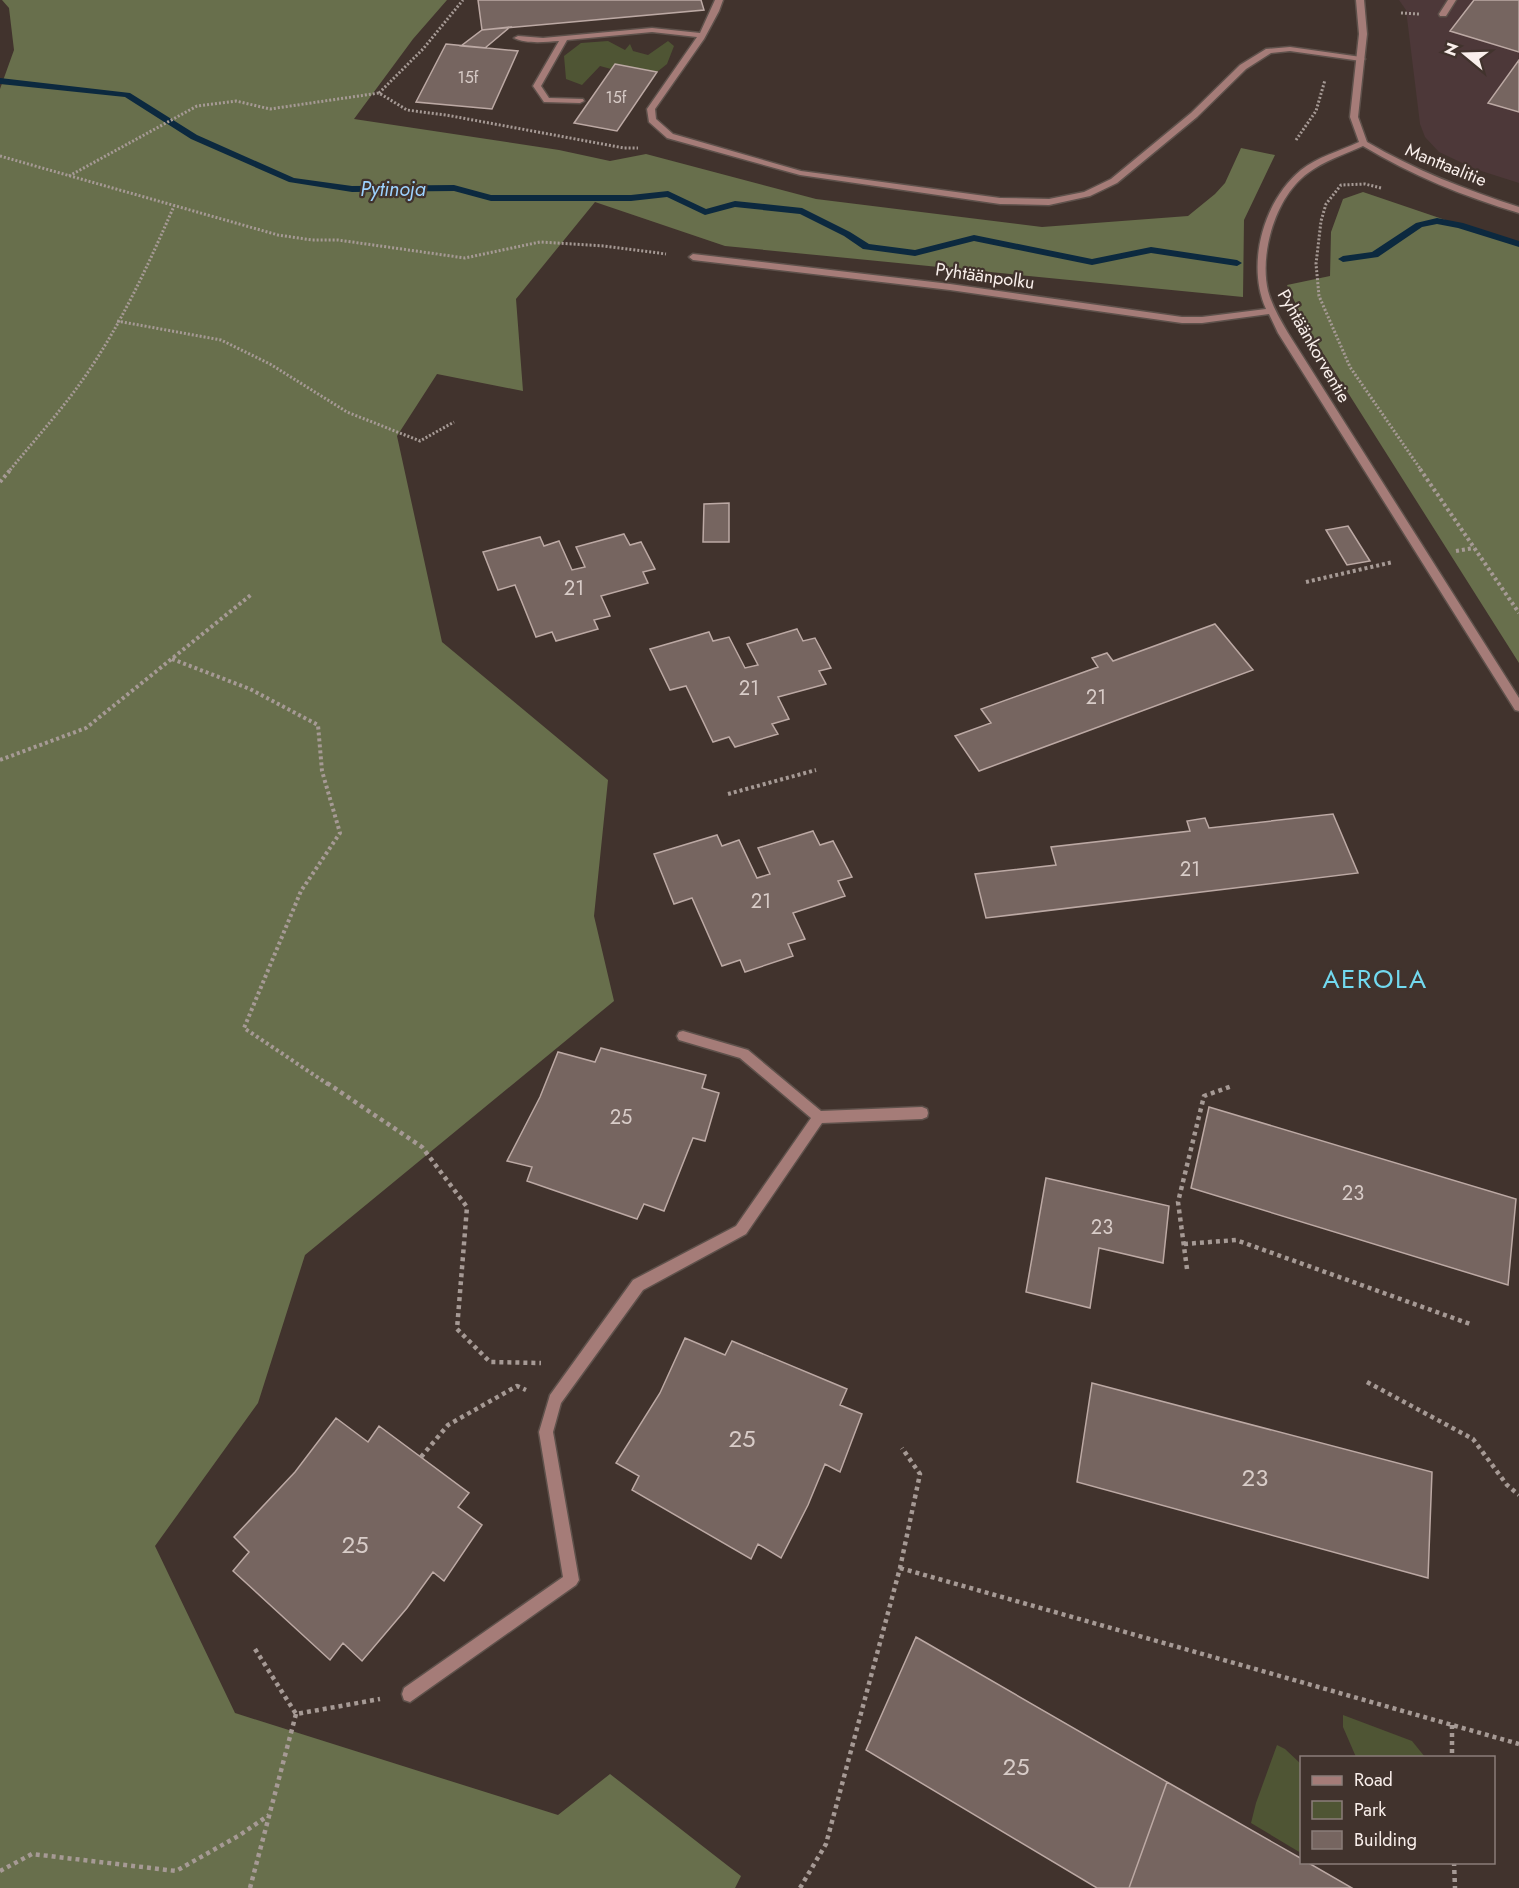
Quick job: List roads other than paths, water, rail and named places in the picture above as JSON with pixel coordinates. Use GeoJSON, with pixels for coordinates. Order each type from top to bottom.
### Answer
{"type":"FeatureCollection","features":[{"type":"Feature","properties":{"kind":"street"},"geometry":{"type":"LineString","coordinates":[[719,0],[717,9],[701,35],[651,109],[652,120],[670,136],[800,173],[1000,201],[1048,202],[1087,194],[1114,181],[1194,115],[1244,67],[1269,51],[1290,49],[1332,53],[1361,59]]}},
{"type":"Feature","properties":{"kind":"street"},"geometry":{"type":"LineString","coordinates":[[1360,0],[1363,34],[1354,117],[1363,143]]}},
{"type":"Feature","properties":{"kind":"street"},"geometry":{"type":"LineString","coordinates":[[1443,14],[1452,0]]}},
{"type":"Feature","properties":{"kind":"street"},"geometry":{"type":"LineString","coordinates":[[518,38],[543,40],[652,30],[701,35]]}},
{"type":"Feature","properties":{"kind":"street"},"geometry":{"type":"LineString","coordinates":[[564,38],[537,86],[547,100],[580,101]]}},
{"type":"Feature","properties":{"kind":"street","name":"Manttaalitie"},"geometry":{"type":"LineString","coordinates":[[1363,143],[1396,163],[1432,179],[1519,210]]}},
{"type":"Feature","properties":{"kind":"street","name":"Pyhtäänkorventie"},"geometry":{"type":"LineString","coordinates":[[1363,143],[1304,172],[1281,201],[1269,224],[1263,254],[1261,280],[1265,299],[1283,333],[1519,707]]}},
{"type":"Feature","properties":{"kind":"street","name":"Pyhtäänpolku"},"geometry":{"type":"LineString","coordinates":[[693,257],[950,287],[1182,320],[1202,320],[1271,311]]}},
{"type":"Feature","properties":{"kind":"street"},"geometry":{"type":"LineString","coordinates":[[683,1036],[744,1054],[819,1117],[922,1113]]}},
{"type":"Feature","properties":{"kind":"street"},"geometry":{"type":"LineString","coordinates":[[410,1694],[571,1580],[546,1432],[555,1400],[638,1285],[741,1230],[819,1117]]}},
{"type":"Feature","properties":{"kind":"waterway","name":"Pytinoja"},"geometry":{"type":"LineString","coordinates":[[0,81],[127,95],[194,137],[292,180],[352,189],[454,188],[491,198],[631,198],[668,194],[705,212],[735,204],[802,211],[847,234],[866,247],[915,253],[974,238],[1092,262],[1151,250],[1237,263]]}},
{"type":"Feature","properties":{"kind":"waterway"},"geometry":{"type":"LineString","coordinates":[[1343,259],[1375,255],[1419,225],[1437,221],[1460,225],[1519,244]]}},
{"type":"Feature","properties":{"kind":"district","name":"AEROLA"},"geometry":{"type":"Point","coordinates":[1375,979]}}]}
